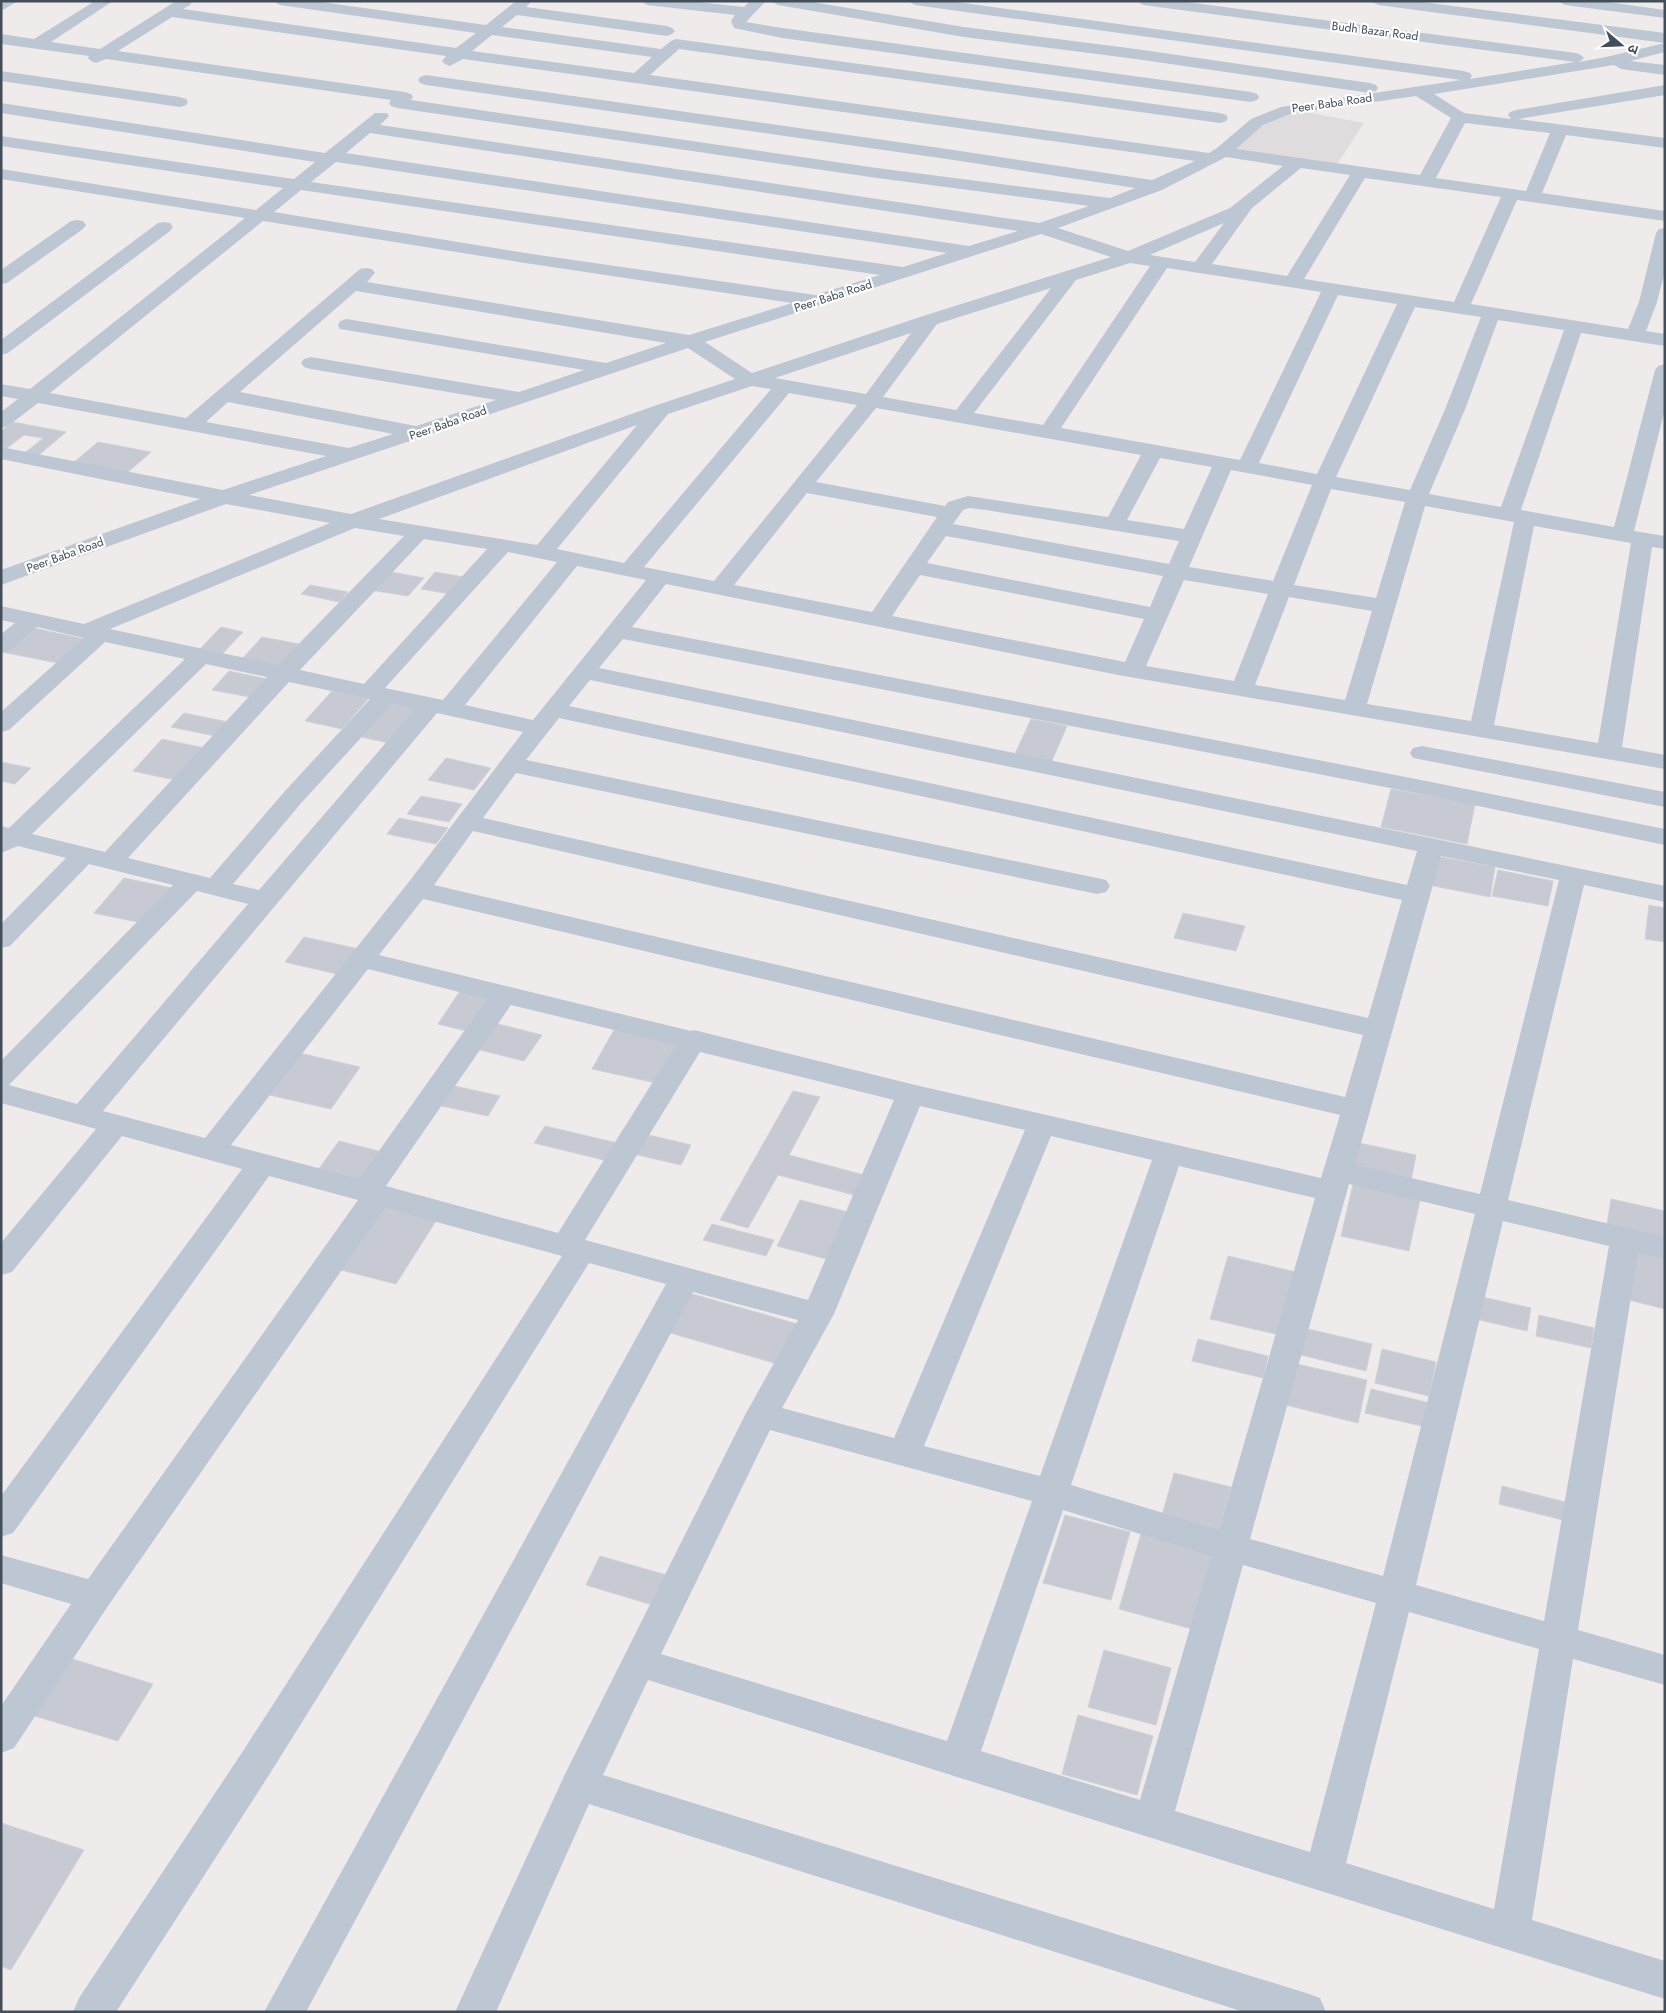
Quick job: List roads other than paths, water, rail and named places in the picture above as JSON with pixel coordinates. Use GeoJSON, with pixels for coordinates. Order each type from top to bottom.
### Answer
{"type":"FeatureCollection","features":[{"type":"Feature","properties":{"kind":"street"},"geometry":{"type":"LineString","coordinates":[[1,7],[11,1]]}},
{"type":"Feature","properties":{"kind":"street"},"geometry":{"type":"LineString","coordinates":[[37,44],[106,1]]}},
{"type":"Feature","properties":{"kind":"street"},"geometry":{"type":"LineString","coordinates":[[88,64],[187,1]]}},
{"type":"Feature","properties":{"kind":"street"},"geometry":{"type":"LineString","coordinates":[[280,1],[664,54]]}},
{"type":"Feature","properties":{"kind":"street"},"geometry":{"type":"LineString","coordinates":[[647,1],[746,12]]}},
{"type":"Feature","properties":{"kind":"street"},"geometry":{"type":"LineString","coordinates":[[759,1],[738,21],[739,25],[782,33],[1251,97]]}},
{"type":"Feature","properties":{"kind":"street"},"geometry":{"type":"LineString","coordinates":[[778,1],[964,32],[1413,93],[1460,117],[1665,143]]}},
{"type":"Feature","properties":{"kind":"street"},"geometry":{"type":"LineString","coordinates":[[915,1],[986,6],[1495,80]]}},
{"type":"Feature","properties":{"kind":"street","name":"Budh Bazar Road"},"geometry":{"type":"LineString","coordinates":[[1143,1],[1665,70]]}},
{"type":"Feature","properties":{"kind":"street"},"geometry":{"type":"LineString","coordinates":[[1378,1],[1406,3],[1665,38]]}},
{"type":"Feature","properties":{"kind":"street"},"geometry":{"type":"LineString","coordinates":[[1565,1],[1665,14]]}},
{"type":"Feature","properties":{"kind":"street"},"geometry":{"type":"LineString","coordinates":[[1390,33],[1406,3]]}},
{"type":"Feature","properties":{"kind":"street"},"geometry":{"type":"LineString","coordinates":[[1,422],[520,6],[667,31]]}},
{"type":"Feature","properties":{"kind":"street"},"geometry":{"type":"LineString","coordinates":[[893,113],[986,6]]}},
{"type":"Feature","properties":{"kind":"street"},"geometry":{"type":"LineString","coordinates":[[170,12],[459,54],[893,113],[1217,155],[1298,162],[1665,216]]}},
{"type":"Feature","properties":{"kind":"street"},"geometry":{"type":"LineString","coordinates":[[1,39],[878,173],[1113,204]]}},
{"type":"Feature","properties":{"kind":"street"},"geometry":{"type":"LineString","coordinates":[[639,77],[676,44],[1220,118]]}},
{"type":"Feature","properties":{"kind":"street","name":"Peer Baba Road"},"geometry":{"type":"LineString","coordinates":[[4,576],[224,497],[690,341],[907,273],[1113,204],[1156,186],[1217,155],[1257,122],[1287,110],[1413,93],[1607,62],[1665,47]]}},
{"type":"Feature","properties":{"kind":"street"},"geometry":{"type":"LineString","coordinates":[[55,84],[71,74]]}},
{"type":"Feature","properties":{"kind":"street"},"geometry":{"type":"LineString","coordinates":[[1,76],[180,102]]}},
{"type":"Feature","properties":{"kind":"street"},"geometry":{"type":"LineString","coordinates":[[426,80],[947,154],[1156,186]]}},
{"type":"Feature","properties":{"kind":"street"},"geometry":{"type":"LineString","coordinates":[[1487,120],[1665,90]]}},
{"type":"Feature","properties":{"kind":"street"},"geometry":{"type":"LineString","coordinates":[[5,112],[761,219],[971,252]]}},
{"type":"Feature","properties":{"kind":"street"},"geometry":{"type":"LineString","coordinates":[[1426,181],[1460,117]]}},
{"type":"Feature","properties":{"kind":"street"},"geometry":{"type":"LineString","coordinates":[[367,128],[1042,229],[1129,257],[1665,340]]}},
{"type":"Feature","properties":{"kind":"street"},"geometry":{"type":"LineString","coordinates":[[1532,197],[1560,130]]}},
{"type":"Feature","properties":{"kind":"street"},"geometry":{"type":"LineString","coordinates":[[1,141],[654,238],[907,273]]}},
{"type":"Feature","properties":{"kind":"street"},"geometry":{"type":"LineString","coordinates":[[1,725],[93,633],[353,521],[661,410],[930,320],[1129,257],[1236,212],[1298,162]]}},
{"type":"Feature","properties":{"kind":"street"},"geometry":{"type":"LineString","coordinates":[[1292,283],[1361,171]]}},
{"type":"Feature","properties":{"kind":"street"},"geometry":{"type":"LineString","coordinates":[[1,174],[525,258],[818,301]]}},
{"type":"Feature","properties":{"kind":"street"},"geometry":{"type":"LineString","coordinates":[[1460,309],[1510,194]]}},
{"type":"Feature","properties":{"kind":"street"},"geometry":{"type":"LineString","coordinates":[[1200,268],[1249,202]]}},
{"type":"Feature","properties":{"kind":"street"},"geometry":{"type":"LineString","coordinates":[[1,280],[78,225]]}},
{"type":"Feature","properties":{"kind":"street"},"geometry":{"type":"LineString","coordinates":[[1,349],[164,227]]}},
{"type":"Feature","properties":{"kind":"street"},"geometry":{"type":"LineString","coordinates":[[1635,336],[1656,303],[1665,233]]}},
{"type":"Feature","properties":{"kind":"street"},"geometry":{"type":"LineString","coordinates":[[1048,433],[1162,262]]}},
{"type":"Feature","properties":{"kind":"street"},"geometry":{"type":"LineString","coordinates":[[191,424],[372,269]]}},
{"type":"Feature","properties":{"kind":"street"},"geometry":{"type":"LineString","coordinates":[[961,417],[1069,276]]}},
{"type":"Feature","properties":{"kind":"street"},"geometry":{"type":"LineString","coordinates":[[352,285],[690,341],[750,380],[1248,467],[1516,518],[1665,543]]}},
{"type":"Feature","properties":{"kind":"street"},"geometry":{"type":"LineString","coordinates":[[1248,467],[1332,289]]}},
{"type":"Feature","properties":{"kind":"street"},"geometry":{"type":"LineString","coordinates":[[1242,689],[1324,481],[1408,301]]}},
{"type":"Feature","properties":{"kind":"street"},"geometry":{"type":"LineString","coordinates":[[1354,708],[1417,498],[1456,407],[1491,314]]}},
{"type":"Feature","properties":{"kind":"street"},"geometry":{"type":"LineString","coordinates":[[720,588],[870,402],[930,320]]}},
{"type":"Feature","properties":{"kind":"street"},"geometry":{"type":"LineString","coordinates":[[347,325],[608,369]]}},
{"type":"Feature","properties":{"kind":"street"},"geometry":{"type":"LineString","coordinates":[[1480,730],[1516,518],[1574,327]]}},
{"type":"Feature","properties":{"kind":"street"},"geometry":{"type":"LineString","coordinates":[[311,363],[521,398]]}},
{"type":"Feature","properties":{"kind":"street"},"geometry":{"type":"LineString","coordinates":[[1609,753],[1632,537],[1665,370]]}},
{"type":"Feature","properties":{"kind":"street"},"geometry":{"type":"LineString","coordinates":[[630,570],[784,386]]}},
{"type":"Feature","properties":{"kind":"street"},"geometry":{"type":"LineString","coordinates":[[1,390],[353,455]]}},
{"type":"Feature","properties":{"kind":"street"},"geometry":{"type":"LineString","coordinates":[[223,395],[419,433]]}},
{"type":"Feature","properties":{"kind":"street"},"geometry":{"type":"LineString","coordinates":[[542,553],[661,410]]}},
{"type":"Feature","properties":{"kind":"street"},"geometry":{"type":"LineString","coordinates":[[1114,525],[1153,451]]}},
{"type":"Feature","properties":{"kind":"street"},"geometry":{"type":"LineString","coordinates":[[1,453],[353,521],[503,545],[1133,670],[1665,762]]}},
{"type":"Feature","properties":{"kind":"street"},"geometry":{"type":"LineString","coordinates":[[1133,670],[1224,463]]}},
{"type":"Feature","properties":{"kind":"street"},"geometry":{"type":"LineString","coordinates":[[802,486],[945,521],[1176,572],[1385,606]]}},
{"type":"Feature","properties":{"kind":"street"},"geometry":{"type":"LineString","coordinates":[[878,620],[955,506],[968,502],[1192,537]]}},
{"type":"Feature","properties":{"kind":"street"},"geometry":{"type":"LineString","coordinates":[[111,861],[283,674],[420,531]]}},
{"type":"Feature","properties":{"kind":"street"},"geometry":{"type":"LineString","coordinates":[[503,545],[294,796],[203,885],[5,1095],[818,1314]]}},
{"type":"Feature","properties":{"kind":"street"},"geometry":{"type":"LineString","coordinates":[[83,1115],[265,900],[571,559]]}},
{"type":"Feature","properties":{"kind":"street"},"geometry":{"type":"LineString","coordinates":[[914,567],[1158,615]]}},
{"type":"Feature","properties":{"kind":"street"},"geometry":{"type":"LineString","coordinates":[[210,1150],[417,888],[510,764],[661,576]]}},
{"type":"Feature","properties":{"kind":"street"},"geometry":{"type":"LineString","coordinates":[[1,612],[440,707],[546,719],[1416,895]]}},
{"type":"Feature","properties":{"kind":"street"},"geometry":{"type":"LineString","coordinates":[[1,646],[33,620]]}},
{"type":"Feature","properties":{"kind":"street"},"geometry":{"type":"LineString","coordinates":[[618,631],[1421,787],[1665,837]]}},
{"type":"Feature","properties":{"kind":"street"},"geometry":{"type":"LineString","coordinates":[[6,838],[201,656]]}},
{"type":"Feature","properties":{"kind":"street"},"geometry":{"type":"LineString","coordinates":[[584,672],[1665,894]]}},
{"type":"Feature","properties":{"kind":"street"},"geometry":{"type":"LineString","coordinates":[[1422,753],[1665,800]]}},
{"type":"Feature","properties":{"kind":"street"},"geometry":{"type":"LineString","coordinates":[[510,764],[1097,886]]}},
{"type":"Feature","properties":{"kind":"street"},"geometry":{"type":"LineString","coordinates":[[466,822],[1378,1029]]}},
{"type":"Feature","properties":{"kind":"street"},"geometry":{"type":"LineString","coordinates":[[6,838],[84,854],[265,900]]}},
{"type":"Feature","properties":{"kind":"street"},"geometry":{"type":"LineString","coordinates":[[1153,1821],[1229,1547],[1431,845]]}},
{"type":"Feature","properties":{"kind":"street"},"geometry":{"type":"LineString","coordinates":[[1,940],[84,854]]}},
{"type":"Feature","properties":{"kind":"street"},"geometry":{"type":"LineString","coordinates":[[1324,1874],[1396,1594],[1574,874]]}},
{"type":"Feature","properties":{"kind":"street"},"geometry":{"type":"LineString","coordinates":[[417,888],[1355,1108]]}},
{"type":"Feature","properties":{"kind":"street"},"geometry":{"type":"LineString","coordinates":[[362,958],[911,1094],[1169,1153],[1491,1208],[1665,1248]]}},
{"type":"Feature","properties":{"kind":"street"},"geometry":{"type":"LineString","coordinates":[[1,1736],[372,1193],[505,993]]}},
{"type":"Feature","properties":{"kind":"street"},"geometry":{"type":"LineString","coordinates":[[93,2012],[256,1763],[574,1248],[694,1039]]}},
{"type":"Feature","properties":{"kind":"street"},"geometry":{"type":"LineString","coordinates":[[474,2012],[579,1784],[761,1416],[818,1314],[911,1094]]}},
{"type":"Feature","properties":{"kind":"street"},"geometry":{"type":"LineString","coordinates":[[1,1264],[116,1124]]}},
{"type":"Feature","properties":{"kind":"street"},"geometry":{"type":"LineString","coordinates":[[904,1454],[1042,1124]]}},
{"type":"Feature","properties":{"kind":"street"},"geometry":{"type":"LineString","coordinates":[[958,1760],[1169,1153]]}},
{"type":"Feature","properties":{"kind":"street"},"geometry":{"type":"LineString","coordinates":[[1,1523],[262,1163]]}},
{"type":"Feature","properties":{"kind":"street"},"geometry":{"type":"LineString","coordinates":[[1510,1932],[1625,1239]]}},
{"type":"Feature","properties":{"kind":"street"},"geometry":{"type":"LineString","coordinates":[[284,2012],[685,1278]]}},
{"type":"Feature","properties":{"kind":"street"},"geometry":{"type":"LineString","coordinates":[[761,1416],[1052,1493],[1229,1547],[1665,1670]]}},
{"type":"Feature","properties":{"kind":"street"},"geometry":{"type":"LineString","coordinates":[[1,1569],[96,1596]]}},
{"type":"Feature","properties":{"kind":"street"},"geometry":{"type":"LineString","coordinates":[[640,1662],[1665,1980]]}},
{"type":"Feature","properties":{"kind":"street"},"geometry":{"type":"LineString","coordinates":[[579,1784],[1306,2012]]}}]}
